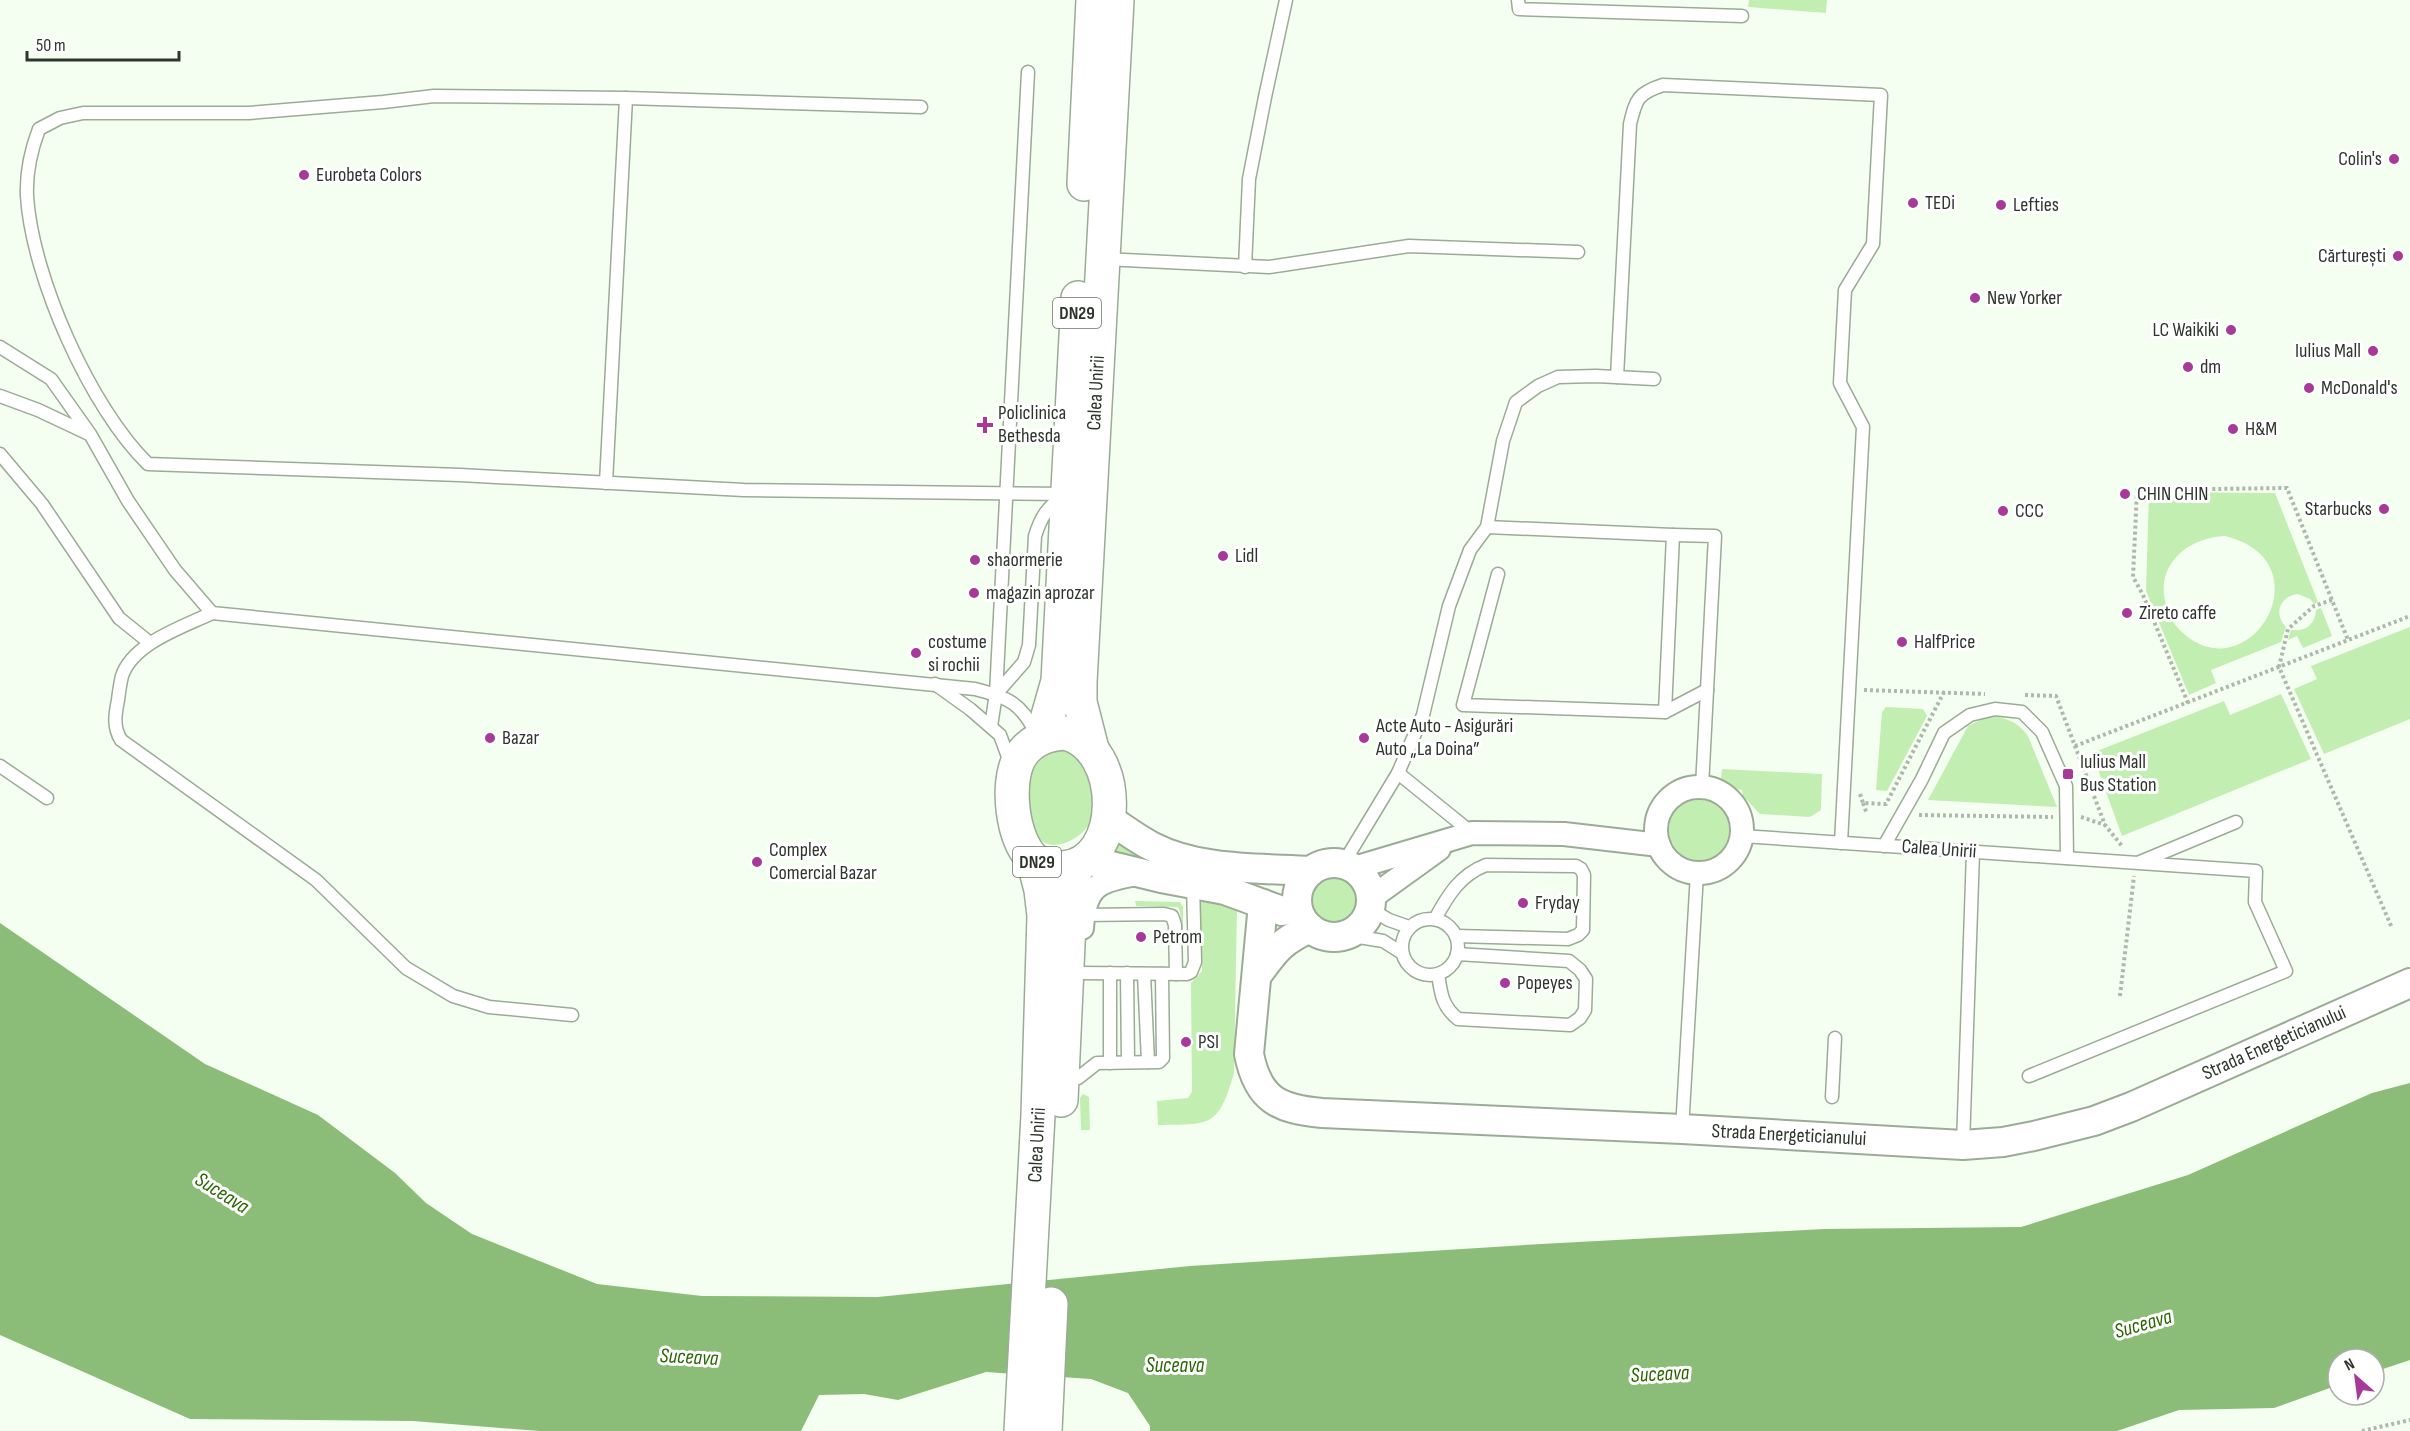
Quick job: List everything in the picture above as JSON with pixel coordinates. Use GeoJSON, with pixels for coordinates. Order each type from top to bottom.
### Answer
{"type":"FeatureCollection","features":[{"type":"Feature","properties":{"kind":"main road","name":"Calea Unirii"},"geometry":{"type":"LineString","coordinates":[[1041,738],[1058,681],[1093,0]]}},
{"type":"Feature","properties":{"kind":"main road","name":"Calea Unirii"},"geometry":{"type":"LineString","coordinates":[[1092,749],[1080,702],[1080,682],[1117,0]]}},
{"type":"Feature","properties":{"kind":"main road"},"geometry":{"type":"LineString","coordinates":[[1041,738],[1065,733],[1084,740],[1092,749]]}},
{"type":"Feature","properties":{"kind":"main road","name":"DN29"},"geometry":{"type":"LineString","coordinates":[[1041,738],[1019,759],[1014,776],[1015,820],[1022,843],[1033,859],[1048,867],[1062,868],[1082,863],[1096,850],[1104,835],[1108,818],[1108,793],[1104,770],[1092,749]]}},
{"type":"Feature","properties":{"kind":"main road","name":"Calea Unirii"},"geometry":{"type":"LineString","coordinates":[[1022,1431],[1059,1102],[1044,916],[1041,890],[1033,859]]}},
{"type":"Feature","properties":{"kind":"main road","name":"Calea Unirii"},"geometry":{"type":"LineString","coordinates":[[1045,1431],[1070,900],[1082,863]]}},
{"type":"Feature","properties":{"kind":"street"},"geometry":{"type":"LineString","coordinates":[[1702,787],[1716,790],[1737,808],[1742,836],[1739,846],[1726,863],[1708,872],[1697,873],[1674,865],[1665,856],[1659,845],[1656,831],[1658,817],[1665,804],[1681,791],[1702,787]]}},
{"type":"Feature","properties":{"kind":"street"},"geometry":{"type":"LineString","coordinates":[[1108,818],[1152,847],[1183,858],[1220,866],[1311,871],[1332,863],[1349,866],[1463,835],[1564,834],[1659,845]]}},
{"type":"Feature","properties":{"kind":"street"},"geometry":{"type":"LineString","coordinates":[[1371,903],[1463,835]]}},
{"type":"Feature","properties":{"kind":"street"},"geometry":{"type":"LineString","coordinates":[[1082,863],[1225,890],[1306,923],[1321,934],[1334,937],[1347,935],[1357,929],[1365,920],[1371,903],[1369,886],[1363,876],[1349,866]]}},
{"type":"Feature","properties":{"kind":"street"},"geometry":{"type":"LineString","coordinates":[[1306,923],[1298,908],[1299,888],[1311,871]]}},
{"type":"Feature","properties":{"kind":"street"},"geometry":{"type":"LineString","coordinates":[[1059,1102],[1080,973],[1085,901],[1098,885],[1107,880],[1141,873]]}},
{"type":"Feature","properties":{"kind":"street","name":"Strada Energeticianului"},"geometry":{"type":"LineString","coordinates":[[1263,904],[1249,1054],[1252,1070],[1263,1091],[1282,1106],[1322,1113],[1682,1129],[1963,1145],[2024,1138],[2094,1121],[2131,1107],[2410,983]]}},
{"type":"Feature","properties":{"kind":"street","name":"Strada Energeticianului"},"geometry":{"type":"LineString","coordinates":[[1258,974],[1275,949],[1306,923]]}},
{"type":"Feature","properties":{"kind":"lane"},"geometry":{"type":"LineString","coordinates":[[1245,267],[1249,178],[1286,0]]}},
{"type":"Feature","properties":{"kind":"lane"},"geometry":{"type":"LineString","coordinates":[[1518,0],[1519,9],[1742,16]]}},
{"type":"Feature","properties":{"kind":"lane"},"geometry":{"type":"LineString","coordinates":[[991,726],[996,694],[1028,72]]}},
{"type":"Feature","properties":{"kind":"lane"},"geometry":{"type":"LineString","coordinates":[[1617,377],[1630,124],[1635,101],[1647,90],[1663,85],[1881,95],[1873,244],[1845,290],[1840,383],[1863,427],[1841,843]]}},
{"type":"Feature","properties":{"kind":"lane"},"geometry":{"type":"LineString","coordinates":[[921,107],[626,98],[434,96],[249,113],[83,113],[60,118],[39,129],[31,151],[27,196],[39,262],[63,325],[109,417],[130,447],[148,464],[448,474],[744,490],[1067,494]]}},
{"type":"Feature","properties":{"kind":"lane"},"geometry":{"type":"LineString","coordinates":[[606,483],[626,98]]}},
{"type":"Feature","properties":{"kind":"lane"},"geometry":{"type":"LineString","coordinates":[[1103,259],[1269,267],[1408,246],[1578,252]]}},
{"type":"Feature","properties":{"kind":"lane"},"geometry":{"type":"LineString","coordinates":[[0,347],[51,379],[90,434],[128,501],[175,570],[212,613]]}},
{"type":"Feature","properties":{"kind":"lane"},"geometry":{"type":"LineString","coordinates":[[1349,866],[1398,773],[1423,715],[1449,606],[1470,550],[1487,527],[1503,441],[1516,402],[1538,386],[1558,378],[1654,379]]}},
{"type":"Feature","properties":{"kind":"lane"},"geometry":{"type":"LineString","coordinates":[[0,396],[38,410],[90,434]]}},
{"type":"Feature","properties":{"kind":"lane"},"geometry":{"type":"LineString","coordinates":[[0,454],[42,504],[119,618],[150,643]]}},
{"type":"Feature","properties":{"kind":"lane"},"geometry":{"type":"LineString","coordinates":[[996,694],[1024,662],[1029,645],[1035,536],[1040,519],[1048,506],[1067,494]]}},
{"type":"Feature","properties":{"kind":"lane"},"geometry":{"type":"LineString","coordinates":[[1487,527],[1715,536],[1702,787]]}},
{"type":"Feature","properties":{"kind":"lane"},"geometry":{"type":"LineString","coordinates":[[1665,712],[1673,535]]}},
{"type":"Feature","properties":{"kind":"lane"},"geometry":{"type":"LineString","coordinates":[[1498,574],[1464,705],[1665,712],[1707,690]]}},
{"type":"Feature","properties":{"kind":"lane"},"geometry":{"type":"LineString","coordinates":[[572,1015],[489,1007],[453,996],[406,968],[316,880],[121,740],[114,729],[123,675],[133,660],[150,643],[212,613],[934,683],[975,689],[996,694],[1020,707],[1041,738]]}},
{"type":"Feature","properties":{"kind":"lane"},"geometry":{"type":"LineString","coordinates":[[934,683],[1000,735],[1014,776]]}},
{"type":"Feature","properties":{"kind":"lane"},"geometry":{"type":"LineString","coordinates":[[1884,846],[1944,733],[1970,715],[1995,709],[2022,712],[2042,732],[2066,786],[2067,858]]}},
{"type":"Feature","properties":{"kind":"lane"},"geometry":{"type":"LineString","coordinates":[[0,766],[47,798]]}},
{"type":"Feature","properties":{"kind":"lane"},"geometry":{"type":"LineString","coordinates":[[1398,773],[1463,835]]}},
{"type":"Feature","properties":{"kind":"lane"},"geometry":{"type":"LineString","coordinates":[[2136,863],[2236,822]]}},
{"type":"Feature","properties":{"kind":"lane","name":"Calea Unirii"},"geometry":{"type":"LineString","coordinates":[[1742,836],[2256,871],[2254,902],[2286,971],[2030,1076]]}},
{"type":"Feature","properties":{"kind":"lane"},"geometry":{"type":"LineString","coordinates":[[1963,1145],[1973,852]]}},
{"type":"Feature","properties":{"kind":"lane"},"geometry":{"type":"LineString","coordinates":[[1435,918],[1452,889],[1476,869],[1486,866],[1576,866],[1581,869],[1584,875],[1583,930],[1578,935],[1568,939],[1456,936]]}},
{"type":"Feature","properties":{"kind":"lane"},"geometry":{"type":"LineString","coordinates":[[1682,1129],[1697,873]]}},
{"type":"Feature","properties":{"kind":"lane"},"geometry":{"type":"LineString","coordinates":[[1080,973],[1187,974],[1194,966],[1193,884]]}},
{"type":"Feature","properties":{"kind":"lane"},"geometry":{"type":"LineString","coordinates":[[1371,903],[1389,920],[1409,927]]}},
{"type":"Feature","properties":{"kind":"lane"},"geometry":{"type":"LineString","coordinates":[[1083,915],[1164,914],[1172,916],[1175,922],[1176,974]]}},
{"type":"Feature","properties":{"kind":"lane"},"geometry":{"type":"LineString","coordinates":[[1426,918],[1435,918],[1451,928],[1456,936],[1457,954],[1453,963],[1438,974],[1420,974],[1411,969],[1402,953],[1401,943],[1409,927],[1426,918]]}},
{"type":"Feature","properties":{"kind":"lane"},"geometry":{"type":"LineString","coordinates":[[1347,935],[1383,941],[1402,953]]}},
{"type":"Feature","properties":{"kind":"lane"},"geometry":{"type":"LineString","coordinates":[[1438,974],[1441,999],[1447,1010],[1458,1019],[1570,1025],[1580,1018],[1585,1010],[1586,979],[1580,970],[1569,961],[1457,954]]}},
{"type":"Feature","properties":{"kind":"lane"},"geometry":{"type":"LineString","coordinates":[[1110,973],[1110,1063]]}},
{"type":"Feature","properties":{"kind":"lane"},"geometry":{"type":"LineString","coordinates":[[1126,974],[1128,1062]]}},
{"type":"Feature","properties":{"kind":"lane"},"geometry":{"type":"LineString","coordinates":[[1144,974],[1148,1062]]}},
{"type":"Feature","properties":{"kind":"lane"},"geometry":{"type":"LineString","coordinates":[[1059,1102],[1097,1063],[1159,1062],[1164,1054],[1162,974]]}},
{"type":"Feature","properties":{"kind":"lane"},"geometry":{"type":"LineString","coordinates":[[1832,1096],[1835,1038]]}},
{"type":"Feature","properties":{"kind":"path"},"geometry":{"type":"LineString","coordinates":[[2188,703],[2143,595],[2133,577],[2137,490],[2287,488],[2348,640]]}},
{"type":"Feature","properties":{"kind":"path"},"geometry":{"type":"LineString","coordinates":[[2332,600],[2314,606],[2288,629],[2279,667],[2391,928]]}},
{"type":"Feature","properties":{"kind":"path"},"geometry":{"type":"LineString","coordinates":[[2075,746],[2410,616]]}},
{"type":"Feature","properties":{"kind":"path"},"geometry":{"type":"LineString","coordinates":[[1864,701],[1864,690],[1989,694]]}},
{"type":"Feature","properties":{"kind":"path"},"geometry":{"type":"LineString","coordinates":[[1863,803],[1886,804],[1944,692]]}},
{"type":"Feature","properties":{"kind":"path"},"geometry":{"type":"LineString","coordinates":[[2023,695],[2056,696],[2105,825],[2136,863],[2120,996]]}},
{"type":"Feature","properties":{"kind":"path"},"geometry":{"type":"LineString","coordinates":[[1861,782],[1860,794],[1866,814]]}},
{"type":"Feature","properties":{"kind":"path"},"geometry":{"type":"LineString","coordinates":[[1902,815],[2084,817],[2105,825]]}},
{"type":"Feature","properties":{"kind":"path"},"geometry":{"type":"LineString","coordinates":[[2363,1431],[2410,1420]]}},
{"type":"Feature","properties":{"kind":"shaded area"},"geometry":{"type":"Polygon","coordinates":[[[1749,0],[1827,0],[1826,13],[1748,7],[1749,0]]]}},
{"type":"Feature","properties":{"kind":"shaded area"},"geometry":{"type":"Polygon","coordinates":[[[2149,492],[2275,493],[2318,602],[2314,604],[2310,599],[2298,594],[2287,598],[2279,611],[2286,627],[2281,642],[2211,670],[2216,683],[2189,695],[2146,591],[2149,492]],[[2225,536],[2212,538],[2188,547],[2170,565],[2165,577],[2166,604],[2175,625],[2187,637],[2216,648],[2238,644],[2257,631],[2270,612],[2275,590],[2270,568],[2254,549],[2225,536]]]}},
{"type":"Feature","properties":{"kind":"shaded area"},"geometry":{"type":"Polygon","coordinates":[[[2321,608],[2332,636],[2303,648],[2297,636],[2288,640],[2291,630],[2305,629],[2314,620],[2316,610],[2321,608]]]}},
{"type":"Feature","properties":{"kind":"shaded area"},"geometry":{"type":"Polygon","coordinates":[[[2410,627],[2410,719],[2324,754],[2294,689],[2317,679],[2311,666],[2410,627]]]}},
{"type":"Feature","properties":{"kind":"shaded area"},"geometry":{"type":"Polygon","coordinates":[[[2281,694],[2311,759],[2122,836],[2092,753],[2224,701],[2230,715],[2281,694]]]}},
{"type":"Feature","properties":{"kind":"shaded area"},"geometry":{"type":"Polygon","coordinates":[[[1886,707],[1923,709],[1927,716],[1887,791],[1876,790],[1882,712],[1886,707]]]}},
{"type":"Feature","properties":{"kind":"shaded area"},"geometry":{"type":"Polygon","coordinates":[[[1991,715],[2012,722],[2028,736],[2057,807],[1928,800],[1968,726],[1991,715]]]}},
{"type":"Feature","properties":{"kind":"shaded area"},"geometry":{"type":"Polygon","coordinates":[[[1058,750],[1068,751],[1078,757],[1094,781],[1095,790],[1093,812],[1088,826],[1077,837],[1054,845],[1040,839],[1035,832],[1027,796],[1028,784],[1038,763],[1046,755],[1058,750]]]}},
{"type":"Feature","properties":{"kind":"shaded area"},"geometry":{"type":"Polygon","coordinates":[[[1722,769],[1822,774],[1821,810],[1810,817],[1760,814],[1743,796],[1742,790],[1728,788],[1721,780],[1722,769]]]}},
{"type":"Feature","properties":{"kind":"shaded area"},"geometry":{"type":"Polygon","coordinates":[[[1699,800],[1716,805],[1724,813],[1729,830],[1724,847],[1716,855],[1699,860],[1682,855],[1674,847],[1669,830],[1674,813],[1682,805],[1699,800]]]}},
{"type":"Feature","properties":{"kind":"shaded area"},"geometry":{"type":"Polygon","coordinates":[[[1114,833],[1161,863],[1101,856],[1114,833]]]}},
{"type":"Feature","properties":{"kind":"shaded area"},"geometry":{"type":"Polygon","coordinates":[[[1335,865],[1354,871],[1364,881],[1370,900],[1364,919],[1354,929],[1335,935],[1316,929],[1306,919],[1300,900],[1306,881],[1316,871],[1335,865]]]}},
{"type":"Feature","properties":{"kind":"shaded area"},"geometry":{"type":"Polygon","coordinates":[[[1199,899],[1237,907],[1234,1073],[1223,1104],[1210,1119],[1201,1123],[1158,1125],[1157,1101],[1188,1098],[1192,1092],[1191,983],[1202,971],[1199,899]]]}},
{"type":"Feature","properties":{"kind":"shaded area"},"geometry":{"type":"Polygon","coordinates":[[[1135,901],[1180,902],[1183,907],[1183,930],[1178,907],[1136,906],[1135,901]]]}},
{"type":"Feature","properties":{"kind":"shaded area"},"geometry":{"type":"Polygon","coordinates":[[[1083,1094],[1089,1097],[1090,1130],[1081,1130],[1080,1098],[1083,1094]]]}},
{"type":"Feature","properties":{"kind":"water","name":"Suceava"},"geometry":{"type":"Polygon","coordinates":[[[0,923],[205,1064],[318,1115],[395,1173],[426,1203],[472,1234],[597,1284],[702,1296],[878,1297],[1190,1266],[1541,1244],[1824,1229],[2021,1227],[2188,1175],[2372,1093],[2410,1083],[2410,1360],[2386,1368],[2386,1347],[2326,1347],[2326,1389],[2274,1408],[2179,1410],[2117,1431],[1150,1431],[1150,1426],[1128,1393],[1091,1379],[986,1372],[898,1400],[864,1394],[819,1395],[801,1431],[540,1431],[413,1421],[190,1419],[0,1335],[0,923]]]}},
{"type":"Feature","properties":{"kind":"place","name":"Colin's"},"geometry":{"type":"Point","coordinates":[2394,159]}},
{"type":"Feature","properties":{"kind":"place","name":"Eurobeta Colors"},"geometry":{"type":"Point","coordinates":[304,175]}},
{"type":"Feature","properties":{"kind":"place","name":"TEDi"},"geometry":{"type":"Point","coordinates":[1913,203]}},
{"type":"Feature","properties":{"kind":"place","name":"Lefties"},"geometry":{"type":"Point","coordinates":[2001,205]}},
{"type":"Feature","properties":{"kind":"place","name":"Cărturești"},"geometry":{"type":"Point","coordinates":[2398,256]}},
{"type":"Feature","properties":{"kind":"place","name":"New Yorker"},"geometry":{"type":"Point","coordinates":[1975,298]}},
{"type":"Feature","properties":{"kind":"place","name":"LC Waikiki"},"geometry":{"type":"Point","coordinates":[2231,330]}},
{"type":"Feature","properties":{"kind":"place","name":"Iulius Mall"},"geometry":{"type":"Point","coordinates":[2373,351]}},
{"type":"Feature","properties":{"kind":"place","name":"dm"},"geometry":{"type":"Point","coordinates":[2188,367]}},
{"type":"Feature","properties":{"kind":"place","name":"McDonald's"},"geometry":{"type":"Point","coordinates":[2309,388]}},
{"type":"Feature","properties":{"kind":"place","name":"Policlinica Bethesda"},"geometry":{"type":"Point","coordinates":[985,425]}},
{"type":"Feature","properties":{"kind":"place","name":"H&M"},"geometry":{"type":"Point","coordinates":[2233,429]}},
{"type":"Feature","properties":{"kind":"place","name":"CHIN CHIN"},"geometry":{"type":"Point","coordinates":[2125,494]}},
{"type":"Feature","properties":{"kind":"place","name":"Starbucks"},"geometry":{"type":"Point","coordinates":[2384,509]}},
{"type":"Feature","properties":{"kind":"place","name":"CCC"},"geometry":{"type":"Point","coordinates":[2003,511]}},
{"type":"Feature","properties":{"kind":"place","name":"Lidl"},"geometry":{"type":"Point","coordinates":[1223,556]}},
{"type":"Feature","properties":{"kind":"place","name":"shaormerie"},"geometry":{"type":"Point","coordinates":[975,560]}},
{"type":"Feature","properties":{"kind":"place","name":"magazin aprozar"},"geometry":{"type":"Point","coordinates":[974,593]}},
{"type":"Feature","properties":{"kind":"place","name":"Zireto caffe"},"geometry":{"type":"Point","coordinates":[2127,613]}},
{"type":"Feature","properties":{"kind":"place","name":"HalfPrice"},"geometry":{"type":"Point","coordinates":[1902,642]}},
{"type":"Feature","properties":{"kind":"place","name":"costume si rochii"},"geometry":{"type":"Point","coordinates":[916,653]}},
{"type":"Feature","properties":{"kind":"place","name":"Bazar"},"geometry":{"type":"Point","coordinates":[490,738]}},
{"type":"Feature","properties":{"kind":"place","name":"Acte Auto - Asigurări Auto „La Doina”"},"geometry":{"type":"Point","coordinates":[1364,738]}},
{"type":"Feature","properties":{"kind":"place","name":"Iulius Mall Bus Station"},"geometry":{"type":"Point","coordinates":[2068,774]}},
{"type":"Feature","properties":{"kind":"place","name":"Complex Comercial Bazar"},"geometry":{"type":"Point","coordinates":[757,862]}},
{"type":"Feature","properties":{"kind":"place","name":"Fryday"},"geometry":{"type":"Point","coordinates":[1523,903]}},
{"type":"Feature","properties":{"kind":"place","name":"Petrom"},"geometry":{"type":"Point","coordinates":[1141,937]}},
{"type":"Feature","properties":{"kind":"place","name":"Popeyes"},"geometry":{"type":"Point","coordinates":[1505,983]}},
{"type":"Feature","properties":{"kind":"place","name":"PSI"},"geometry":{"type":"Point","coordinates":[1186,1042]}}]}
